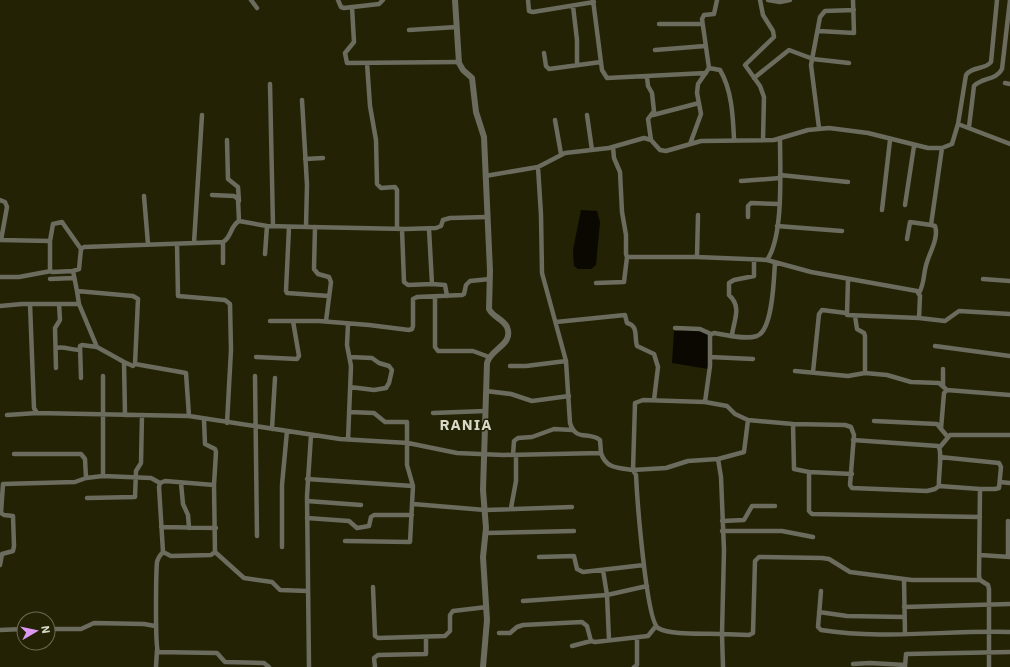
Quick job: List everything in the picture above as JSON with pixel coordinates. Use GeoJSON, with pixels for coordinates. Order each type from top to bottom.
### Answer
{"type":"FeatureCollection","features":[{"type":"Feature","properties":{"kind":"street"},"geometry":{"type":"LineString","coordinates":[[251,0],[257,8]]}},
{"type":"Feature","properties":{"kind":"street"},"geometry":{"type":"LineString","coordinates":[[338,0],[341,7],[379,4],[383,0]]}},
{"type":"Feature","properties":{"kind":"street"},"geometry":{"type":"LineString","coordinates":[[455,0],[460,67],[471,76],[474,82],[476,112],[483,131],[491,175],[487,221],[490,279],[489,309],[492,314],[506,325],[508,332],[507,339],[503,346],[492,352],[488,357],[483,490],[488,509],[491,533],[483,557],[487,607],[487,628],[483,667]]}},
{"type":"Feature","properties":{"kind":"street"},"geometry":{"type":"LineString","coordinates":[[528,0],[530,12],[572,6],[593,1],[601,62],[604,75],[610,79],[720,70],[731,104],[734,140]]}},
{"type":"Feature","properties":{"kind":"street"},"geometry":{"type":"LineString","coordinates":[[690,144],[700,118],[701,110],[697,88],[708,70],[701,24],[704,15],[714,14],[717,0]]}},
{"type":"Feature","properties":{"kind":"street"},"geometry":{"type":"LineString","coordinates":[[760,0],[763,15],[775,34],[772,39],[746,63],[745,66],[762,91],[765,103],[763,140]]}},
{"type":"Feature","properties":{"kind":"street"},"geometry":{"type":"LineString","coordinates":[[768,0],[780,2],[790,0]]}},
{"type":"Feature","properties":{"kind":"street"},"geometry":{"type":"LineString","coordinates":[[819,31],[853,33],[855,31],[853,0]]}},
{"type":"Feature","properties":{"kind":"street"},"geometry":{"type":"LineString","coordinates":[[964,126],[966,75],[970,70],[986,66],[991,62],[997,0]]}},
{"type":"Feature","properties":{"kind":"street"},"geometry":{"type":"LineString","coordinates":[[491,175],[538,167],[561,154],[574,151],[613,149],[644,138],[651,140],[663,151],[710,140],[780,139],[819,128],[854,131],[914,146],[942,148],[952,144],[964,126],[974,86],[980,81],[995,77],[1002,68],[1005,55],[1010,0]]}},
{"type":"Feature","properties":{"kind":"street"},"geometry":{"type":"LineString","coordinates":[[572,6],[577,40],[577,65]]}},
{"type":"Feature","properties":{"kind":"street"},"geometry":{"type":"LineString","coordinates":[[352,7],[354,42],[345,53],[347,61],[350,64],[459,62]]}},
{"type":"Feature","properties":{"kind":"street"},"geometry":{"type":"LineString","coordinates":[[819,128],[811,71],[823,12],[854,10]]}},
{"type":"Feature","properties":{"kind":"street"},"geometry":{"type":"LineString","coordinates":[[659,24],[701,24]]}},
{"type":"Feature","properties":{"kind":"street"},"geometry":{"type":"LineString","coordinates":[[409,30],[457,27]]}},
{"type":"Feature","properties":{"kind":"street"},"geometry":{"type":"LineString","coordinates":[[655,50],[705,46]]}},
{"type":"Feature","properties":{"kind":"street"},"geometry":{"type":"LineString","coordinates":[[754,78],[789,50],[813,59],[849,63]]}},
{"type":"Feature","properties":{"kind":"street"},"geometry":{"type":"LineString","coordinates":[[544,53],[546,66],[549,68],[601,62]]}},
{"type":"Feature","properties":{"kind":"street"},"geometry":{"type":"LineString","coordinates":[[367,63],[370,106],[376,140],[377,184],[381,188],[395,187],[397,190],[397,229]]}},
{"type":"Feature","properties":{"kind":"street"},"geometry":{"type":"LineString","coordinates":[[647,77],[648,86],[652,96],[653,115]]}},
{"type":"Feature","properties":{"kind":"street"},"geometry":{"type":"LineString","coordinates":[[265,254],[270,226],[270,84]]}},
{"type":"Feature","properties":{"kind":"street"},"geometry":{"type":"LineString","coordinates":[[302,100],[307,198],[306,227]]}},
{"type":"Feature","properties":{"kind":"street"},"geometry":{"type":"LineString","coordinates":[[651,140],[648,119],[653,115],[699,103]]}},
{"type":"Feature","properties":{"kind":"street"},"geometry":{"type":"LineString","coordinates":[[194,243],[202,115]]}},
{"type":"Feature","properties":{"kind":"street"},"geometry":{"type":"LineString","coordinates":[[587,115],[592,150]]}},
{"type":"Feature","properties":{"kind":"street"},"geometry":{"type":"LineString","coordinates":[[555,120],[561,154]]}},
{"type":"Feature","properties":{"kind":"street"},"geometry":{"type":"LineString","coordinates":[[964,126],[1010,144]]}},
{"type":"Feature","properties":{"kind":"street"},"geometry":{"type":"LineString","coordinates":[[767,260],[774,249],[777,226],[780,176],[780,139]]}},
{"type":"Feature","properties":{"kind":"street"},"geometry":{"type":"LineString","coordinates":[[228,140],[227,176],[230,182],[238,187],[239,221]]}},
{"type":"Feature","properties":{"kind":"street"},"geometry":{"type":"LineString","coordinates":[[882,210],[890,140]]}},
{"type":"Feature","properties":{"kind":"street"},"geometry":{"type":"LineString","coordinates":[[905,205],[914,146]]}},
{"type":"Feature","properties":{"kind":"street"},"geometry":{"type":"LineString","coordinates":[[931,225],[942,148]]}},
{"type":"Feature","properties":{"kind":"street"},"geometry":{"type":"LineString","coordinates":[[596,283],[624,282],[627,257],[626,235],[622,212],[620,172],[614,158],[613,149]]}},
{"type":"Feature","properties":{"kind":"street"},"geometry":{"type":"LineString","coordinates":[[305,159],[323,158]]}},
{"type":"Feature","properties":{"kind":"street"},"geometry":{"type":"LineString","coordinates":[[538,167],[542,273],[566,361],[570,423],[572,430]]}},
{"type":"Feature","properties":{"kind":"street"},"geometry":{"type":"LineString","coordinates":[[741,181],[780,176],[848,182]]}},
{"type":"Feature","properties":{"kind":"street"},"geometry":{"type":"LineString","coordinates":[[212,195],[234,196],[238,201]]}},
{"type":"Feature","properties":{"kind":"street"},"geometry":{"type":"LineString","coordinates":[[144,196],[148,244]]}},
{"type":"Feature","properties":{"kind":"street"},"geometry":{"type":"LineString","coordinates":[[0,200],[5,202],[7,207],[0,240],[50,241]]}},
{"type":"Feature","properties":{"kind":"street"},"geometry":{"type":"LineString","coordinates":[[748,217],[748,206],[751,203],[779,204]]}},
{"type":"Feature","properties":{"kind":"street"},"geometry":{"type":"LineString","coordinates":[[697,257],[698,215]]}},
{"type":"Feature","properties":{"kind":"street"},"geometry":{"type":"LineString","coordinates":[[223,263],[223,245],[230,237],[233,226],[239,221],[270,226],[306,227],[315,230],[429,230],[439,227],[445,219],[487,221]]}},
{"type":"Feature","properties":{"kind":"street"},"geometry":{"type":"LineString","coordinates":[[50,279],[74,275],[79,269],[81,249],[62,222],[53,224],[50,241],[51,271]]}},
{"type":"Feature","properties":{"kind":"street"},"geometry":{"type":"LineString","coordinates":[[907,239],[910,222],[935,226],[936,230],[932,251],[926,264],[924,282],[920,293],[919,318]]}},
{"type":"Feature","properties":{"kind":"street"},"geometry":{"type":"LineString","coordinates":[[777,226],[842,231]]}},
{"type":"Feature","properties":{"kind":"street"},"geometry":{"type":"LineString","coordinates":[[289,227],[287,293],[329,296]]}},
{"type":"Feature","properties":{"kind":"street"},"geometry":{"type":"LineString","coordinates":[[402,229],[404,282],[408,285],[445,285],[447,296]]}},
{"type":"Feature","properties":{"kind":"street"},"geometry":{"type":"LineString","coordinates":[[315,230],[314,269],[315,272],[326,275],[330,279],[326,321]]}},
{"type":"Feature","properties":{"kind":"street"},"geometry":{"type":"LineString","coordinates":[[429,230],[432,284]]}},
{"type":"Feature","properties":{"kind":"street"},"geometry":{"type":"LineString","coordinates":[[81,249],[88,247],[148,244],[178,246],[194,243],[223,245]]}},
{"type":"Feature","properties":{"kind":"street"},"geometry":{"type":"LineString","coordinates":[[178,246],[178,296],[226,300],[230,304],[231,350],[227,423]]}},
{"type":"Feature","properties":{"kind":"street"},"geometry":{"type":"LineString","coordinates":[[627,257],[697,257],[767,260],[848,279],[906,288],[920,293]]}},
{"type":"Feature","properties":{"kind":"street"},"geometry":{"type":"LineString","coordinates":[[732,335],[737,306],[735,301],[729,295],[729,283],[734,280],[754,276],[754,260]]}},
{"type":"Feature","properties":{"kind":"street"},"geometry":{"type":"LineString","coordinates":[[675,328],[700,330],[711,334],[755,336],[761,333],[767,321],[771,306],[775,262]]}},
{"type":"Feature","properties":{"kind":"street"},"geometry":{"type":"LineString","coordinates":[[0,277],[19,277],[51,271],[74,275]]}},
{"type":"Feature","properties":{"kind":"street"},"geometry":{"type":"LineString","coordinates":[[74,275],[78,291],[79,304],[97,347]]}},
{"type":"Feature","properties":{"kind":"street"},"geometry":{"type":"LineString","coordinates":[[270,321],[326,321],[348,324],[369,324],[409,330],[412,329],[413,326],[413,299],[417,297],[464,294],[466,286],[470,281],[490,279]]}},
{"type":"Feature","properties":{"kind":"street"},"geometry":{"type":"LineString","coordinates":[[846,313],[848,279]]}},
{"type":"Feature","properties":{"kind":"street"},"geometry":{"type":"LineString","coordinates":[[983,279],[1010,281]]}},
{"type":"Feature","properties":{"kind":"street"},"geometry":{"type":"LineString","coordinates":[[78,291],[133,296],[138,298],[135,364]]}},
{"type":"Feature","properties":{"kind":"street"},"geometry":{"type":"LineString","coordinates":[[435,296],[435,347],[438,351],[473,351],[488,357]]}},
{"type":"Feature","properties":{"kind":"street"},"geometry":{"type":"LineString","coordinates":[[0,306],[30,304],[79,304]]}},
{"type":"Feature","properties":{"kind":"street"},"geometry":{"type":"LineString","coordinates":[[30,304],[34,408],[37,413]]}},
{"type":"Feature","properties":{"kind":"street"},"geometry":{"type":"LineString","coordinates":[[56,368],[56,328],[60,318],[59,304]]}},
{"type":"Feature","properties":{"kind":"street"},"geometry":{"type":"LineString","coordinates":[[813,372],[820,314],[822,310],[846,313],[848,316],[945,320],[956,311],[965,310],[1010,314]]}},
{"type":"Feature","properties":{"kind":"street"},"geometry":{"type":"LineString","coordinates":[[556,322],[625,315],[627,323],[632,324],[635,328],[637,346],[654,354],[658,367],[654,400]]}},
{"type":"Feature","properties":{"kind":"street"},"geometry":{"type":"LineString","coordinates":[[855,316],[857,329],[864,333],[865,336],[865,372]]}},
{"type":"Feature","properties":{"kind":"street"},"geometry":{"type":"LineString","coordinates":[[256,357],[295,360],[299,356],[293,321]]}},
{"type":"Feature","properties":{"kind":"street"},"geometry":{"type":"LineString","coordinates":[[348,324],[347,345],[350,357],[348,440]]}},
{"type":"Feature","properties":{"kind":"street"},"geometry":{"type":"LineString","coordinates":[[705,402],[711,334]]}},
{"type":"Feature","properties":{"kind":"street"},"geometry":{"type":"LineString","coordinates":[[81,378],[80,350],[82,345],[97,347],[133,366],[135,364],[186,373],[189,416]]}},
{"type":"Feature","properties":{"kind":"street"},"geometry":{"type":"LineString","coordinates":[[56,348],[64,346],[71,350],[80,350]]}},
{"type":"Feature","properties":{"kind":"street"},"geometry":{"type":"LineString","coordinates":[[935,346],[1010,356]]}},
{"type":"Feature","properties":{"kind":"street"},"geometry":{"type":"LineString","coordinates":[[710,356],[754,359]]}},
{"type":"Feature","properties":{"kind":"street"},"geometry":{"type":"LineString","coordinates":[[350,357],[372,358],[379,363],[390,366],[392,370],[390,383],[386,388],[374,390],[350,387]]}},
{"type":"Feature","properties":{"kind":"street"},"geometry":{"type":"LineString","coordinates":[[510,366],[526,366],[566,361]]}},
{"type":"Feature","properties":{"kind":"street"},"geometry":{"type":"LineString","coordinates":[[124,362],[125,415]]}},
{"type":"Feature","properties":{"kind":"street"},"geometry":{"type":"LineString","coordinates":[[942,429],[945,392],[942,384],[943,369]]}},
{"type":"Feature","properties":{"kind":"street"},"geometry":{"type":"LineString","coordinates":[[795,371],[848,376],[865,372],[887,375],[911,382],[942,384]]}},
{"type":"Feature","properties":{"kind":"street"},"geometry":{"type":"LineString","coordinates":[[103,476],[104,376]]}},
{"type":"Feature","properties":{"kind":"street"},"geometry":{"type":"LineString","coordinates":[[255,376],[257,536]]}},
{"type":"Feature","properties":{"kind":"street"},"geometry":{"type":"LineString","coordinates":[[272,429],[275,378]]}},
{"type":"Feature","properties":{"kind":"street"},"geometry":{"type":"LineString","coordinates":[[486,392],[511,394],[532,401],[569,396]]}},
{"type":"Feature","properties":{"kind":"street"},"geometry":{"type":"LineString","coordinates":[[945,392],[1010,395]]}},
{"type":"Feature","properties":{"kind":"street"},"geometry":{"type":"LineString","coordinates":[[940,457],[999,463],[1001,467],[1000,482],[997,489],[939,486],[935,489],[927,491],[854,488],[850,485],[854,440],[851,427],[845,425],[793,424],[748,420],[735,414],[727,406],[705,402],[654,400],[638,401],[634,405],[633,470],[636,475],[646,586],[652,617],[656,626],[663,630],[676,632],[749,635],[753,633],[755,561],[759,557],[829,559],[850,572],[904,579],[980,580],[988,587],[989,667]]}},
{"type":"Feature","properties":{"kind":"street"},"geometry":{"type":"LineString","coordinates":[[433,413],[485,411]]}},
{"type":"Feature","properties":{"kind":"street"},"geometry":{"type":"LineString","coordinates":[[345,541],[410,542],[413,504],[413,486],[407,464],[407,422],[385,422],[374,413],[349,412]]}},
{"type":"Feature","properties":{"kind":"street"},"geometry":{"type":"LineString","coordinates":[[7,415],[37,413],[189,416],[204,420],[348,440],[408,443],[446,452],[484,455],[601,453]]}},
{"type":"Feature","properties":{"kind":"street"},"geometry":{"type":"LineString","coordinates":[[87,498],[132,498],[136,494],[136,471],[141,463],[142,416]]}},
{"type":"Feature","properties":{"kind":"street"},"geometry":{"type":"LineString","coordinates":[[204,420],[205,444],[215,449],[216,452],[214,485],[216,528],[215,552],[240,575],[249,580],[272,582],[280,590],[308,590]]}},
{"type":"Feature","properties":{"kind":"street"},"geometry":{"type":"LineString","coordinates":[[511,508],[516,481],[514,441],[518,438],[532,437],[554,429],[572,430],[583,436],[598,438],[601,442],[601,453],[603,460],[607,464],[633,470],[666,468],[688,461],[718,460],[744,452],[748,420]]}},
{"type":"Feature","properties":{"kind":"street"},"geometry":{"type":"LineString","coordinates":[[874,421],[937,424],[947,436]]}},
{"type":"Feature","properties":{"kind":"street"},"geometry":{"type":"LineString","coordinates":[[793,424],[792,466],[796,470],[852,474]]}},
{"type":"Feature","properties":{"kind":"street"},"geometry":{"type":"LineString","coordinates":[[282,547],[282,485],[287,431]]}},
{"type":"Feature","properties":{"kind":"street"},"geometry":{"type":"LineString","coordinates":[[939,486],[938,473],[940,447],[947,436],[950,434],[1010,435]]}},
{"type":"Feature","properties":{"kind":"street"},"geometry":{"type":"LineString","coordinates":[[309,667],[307,502],[311,435]]}},
{"type":"Feature","properties":{"kind":"street"},"geometry":{"type":"LineString","coordinates":[[854,440],[934,445],[940,447]]}},
{"type":"Feature","properties":{"kind":"street"},"geometry":{"type":"LineString","coordinates":[[14,454],[81,454],[85,459],[86,478]]}},
{"type":"Feature","properties":{"kind":"street"},"geometry":{"type":"LineString","coordinates":[[718,460],[721,477],[724,560],[722,634],[723,667]]}},
{"type":"Feature","properties":{"kind":"street"},"geometry":{"type":"LineString","coordinates":[[809,472],[809,511],[812,514],[980,517]]}},
{"type":"Feature","properties":{"kind":"street"},"geometry":{"type":"LineString","coordinates":[[0,565],[2,554],[13,551],[14,546],[13,516],[4,515],[1,513],[3,484],[75,482],[86,478],[103,476],[151,478],[160,482],[165,481],[214,485]]}},
{"type":"Feature","properties":{"kind":"street"},"geometry":{"type":"LineString","coordinates":[[308,480],[413,486]]}},
{"type":"Feature","properties":{"kind":"street"},"geometry":{"type":"LineString","coordinates":[[156,667],[157,650],[155,626],[157,614],[157,562],[163,552],[159,487],[160,482]]}},
{"type":"Feature","properties":{"kind":"street"},"geometry":{"type":"LineString","coordinates":[[1000,482],[1010,483]]}},
{"type":"Feature","properties":{"kind":"street"},"geometry":{"type":"LineString","coordinates":[[181,483],[183,504],[188,515],[189,528]]}},
{"type":"Feature","properties":{"kind":"street"},"geometry":{"type":"LineString","coordinates":[[980,489],[980,580]]}},
{"type":"Feature","properties":{"kind":"street"},"geometry":{"type":"LineString","coordinates":[[307,502],[361,504]]}},
{"type":"Feature","properties":{"kind":"street"},"geometry":{"type":"LineString","coordinates":[[413,504],[488,509],[572,507]]}},
{"type":"Feature","properties":{"kind":"street"},"geometry":{"type":"LineString","coordinates":[[722,521],[744,520],[752,506],[775,506]]}},
{"type":"Feature","properties":{"kind":"street"},"geometry":{"type":"LineString","coordinates":[[307,518],[349,521],[357,528],[369,526],[371,517],[374,515],[412,515]]}},
{"type":"Feature","properties":{"kind":"street"},"geometry":{"type":"LineString","coordinates":[[980,555],[1009,557],[1008,521]]}},
{"type":"Feature","properties":{"kind":"street"},"geometry":{"type":"LineString","coordinates":[[161,527],[216,528]]}},
{"type":"Feature","properties":{"kind":"street"},"geometry":{"type":"LineString","coordinates":[[722,530],[782,531],[813,537]]}},
{"type":"Feature","properties":{"kind":"street"},"geometry":{"type":"LineString","coordinates":[[491,533],[574,531]]}},
{"type":"Feature","properties":{"kind":"street"},"geometry":{"type":"LineString","coordinates":[[163,552],[171,556],[211,555],[215,552]]}},
{"type":"Feature","properties":{"kind":"street"},"geometry":{"type":"LineString","coordinates":[[539,557],[574,556],[577,569],[580,572],[644,565]]}},
{"type":"Feature","properties":{"kind":"street"},"geometry":{"type":"LineString","coordinates":[[603,570],[607,595],[609,640]]}},
{"type":"Feature","properties":{"kind":"street"},"geometry":{"type":"LineString","coordinates":[[904,579],[904,634]]}},
{"type":"Feature","properties":{"kind":"street"},"geometry":{"type":"LineString","coordinates":[[523,601],[607,595],[646,586]]}},
{"type":"Feature","properties":{"kind":"street"},"geometry":{"type":"LineString","coordinates":[[373,587],[376,638],[446,636],[450,634],[450,615],[453,611],[487,607]]}},
{"type":"Feature","properties":{"kind":"street"},"geometry":{"type":"LineString","coordinates":[[821,591],[818,627],[821,630],[857,634],[989,631],[1010,632]]}},
{"type":"Feature","properties":{"kind":"street"},"geometry":{"type":"LineString","coordinates":[[904,607],[988,606],[1010,604]]}},
{"type":"Feature","properties":{"kind":"street"},"geometry":{"type":"LineString","coordinates":[[819,612],[847,616],[904,617]]}},
{"type":"Feature","properties":{"kind":"street"},"geometry":{"type":"LineString","coordinates":[[499,633],[510,633],[519,625],[582,622],[587,626],[591,641]]}},
{"type":"Feature","properties":{"kind":"street"},"geometry":{"type":"LineString","coordinates":[[56,629],[84,628],[94,623],[144,624],[155,626]]}},
{"type":"Feature","properties":{"kind":"street"},"geometry":{"type":"LineString","coordinates":[[572,646],[591,641],[648,636],[656,626]]}},
{"type":"Feature","properties":{"kind":"street"},"geometry":{"type":"LineString","coordinates":[[0,630],[16,629]]}},
{"type":"Feature","properties":{"kind":"street"},"geometry":{"type":"LineString","coordinates":[[375,667],[374,658],[378,655],[426,654],[426,637]]}},
{"type":"Feature","properties":{"kind":"street"},"geometry":{"type":"LineString","coordinates":[[634,667],[637,665],[638,661],[637,638]]}},
{"type":"Feature","properties":{"kind":"street"},"geometry":{"type":"LineString","coordinates":[[157,650],[161,653],[217,652],[225,662],[235,665],[264,663],[269,667]]}},
{"type":"Feature","properties":{"kind":"street"},"geometry":{"type":"LineString","coordinates":[[853,664],[870,663],[905,666],[906,654],[1010,652]]}},
{"type":"Feature","properties":{"kind":"shaded area"},"geometry":{"type":"Polygon","coordinates":[[[581,210],[597,211],[600,222],[596,265],[591,269],[578,269],[574,266],[573,250],[581,210]]]}},
{"type":"Feature","properties":{"kind":"shaded area"},"geometry":{"type":"Polygon","coordinates":[[[699,329],[708,334],[708,369],[672,363],[674,331],[699,329]]]}},
{"type":"Feature","properties":{"kind":"district","name":"RANIA"},"geometry":{"type":"Point","coordinates":[466,425]}}]}
